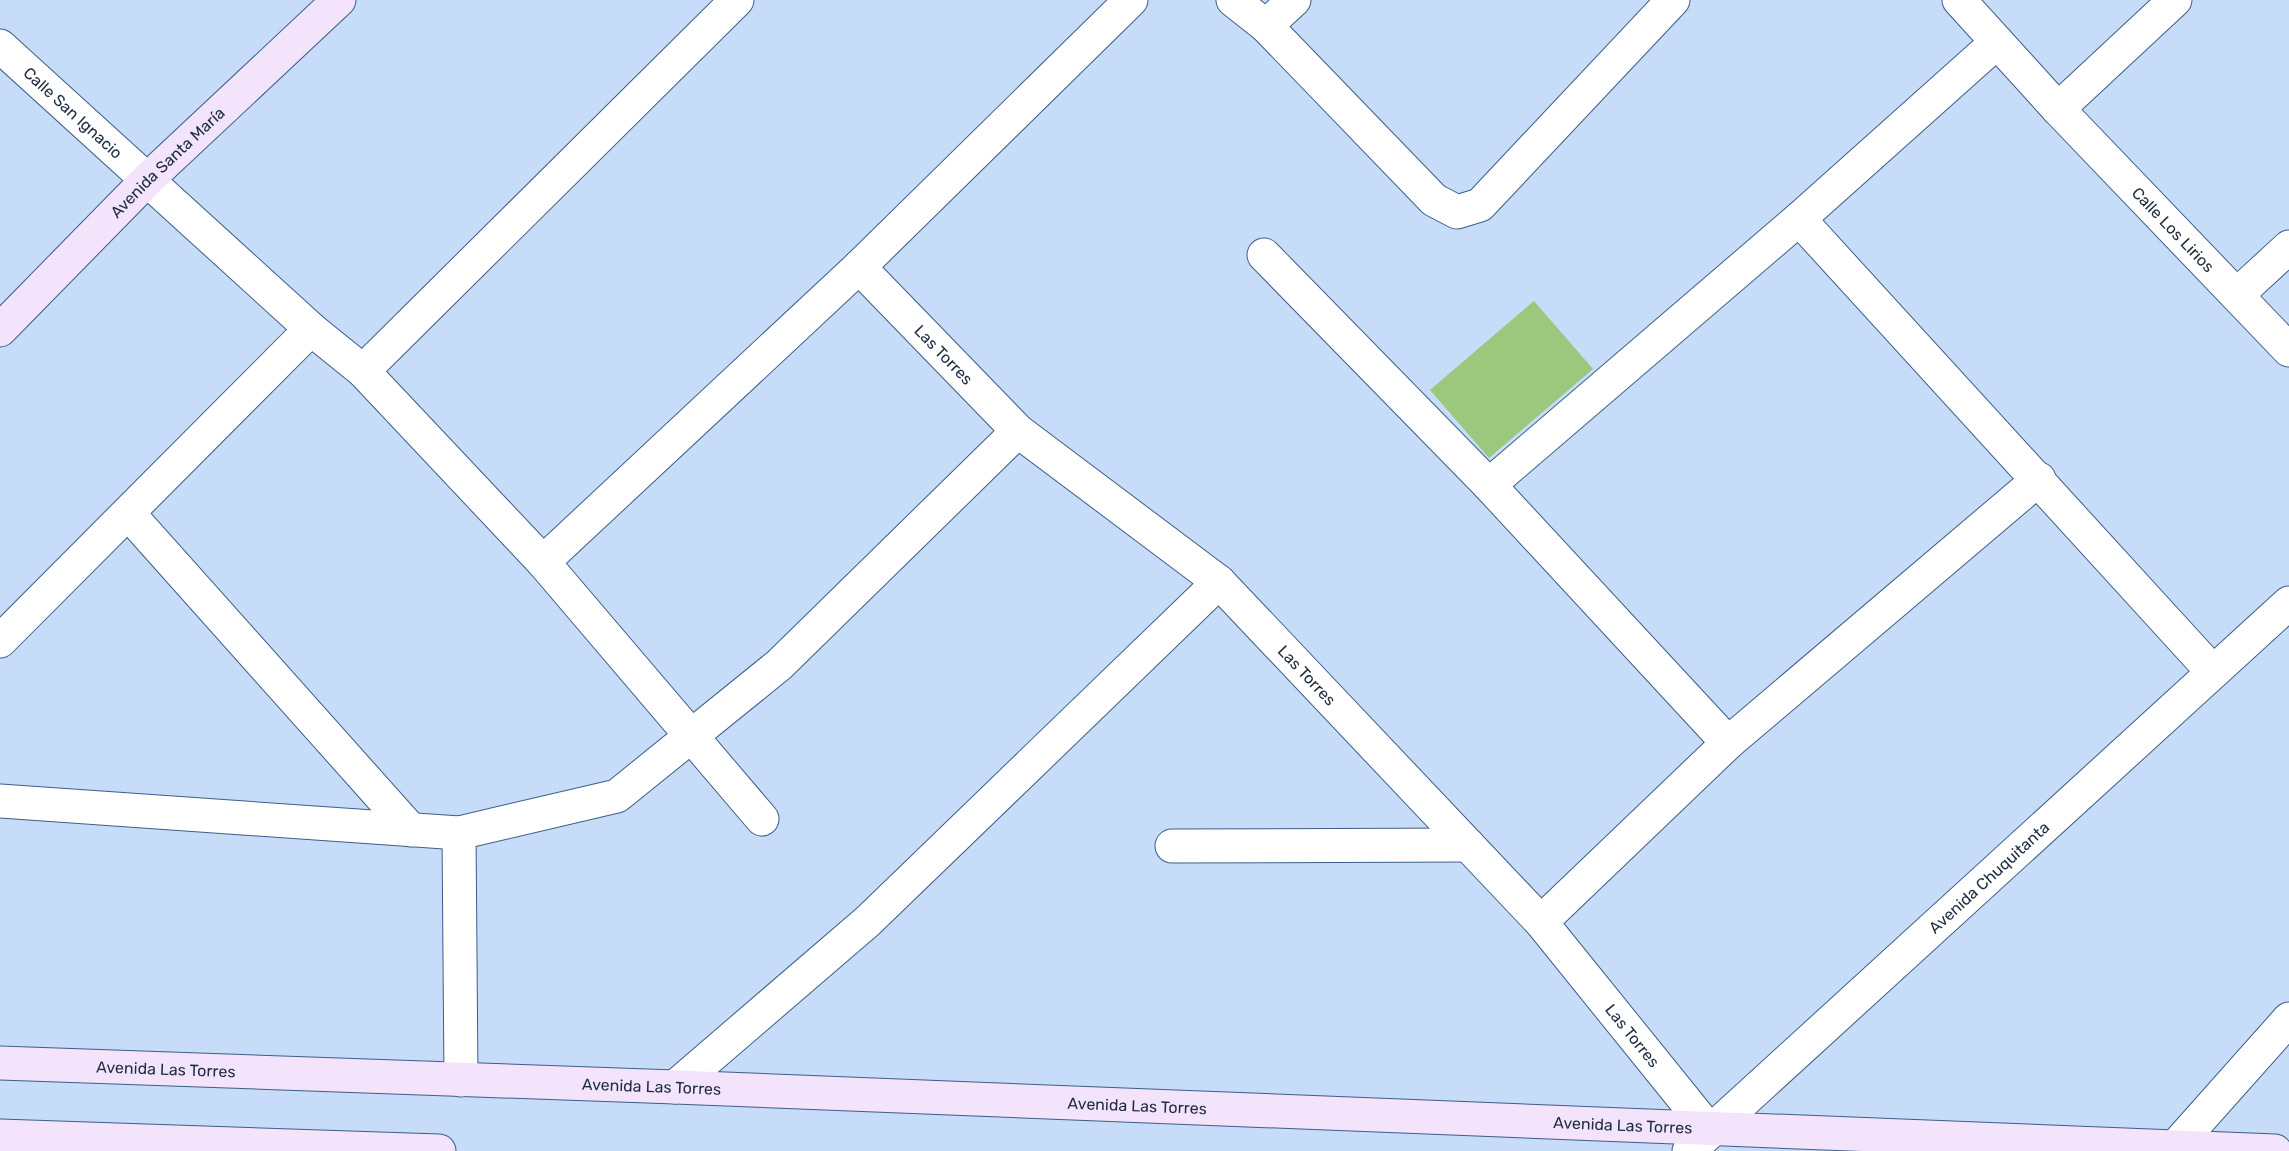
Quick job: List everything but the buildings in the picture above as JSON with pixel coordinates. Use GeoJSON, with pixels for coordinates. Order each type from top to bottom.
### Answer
{"type":"FeatureCollection","features":[{"type":"Feature","properties":{"kind":"street","name":"Avenida Santa María"},"geometry":{"type":"LineString","coordinates":[[0,330],[148,179],[339,0]]}},
{"type":"Feature","properties":{"kind":"street"},"geometry":{"type":"LineString","coordinates":[[363,371],[737,0]]}},
{"type":"Feature","properties":{"kind":"street"},"geometry":{"type":"LineString","coordinates":[[543,562],[859,267],[1131,0]]}},
{"type":"Feature","properties":{"kind":"street"},"geometry":{"type":"LineString","coordinates":[[1233,0],[1266,26],[1434,200],[1457,212],[1480,205],[1673,0]]}},
{"type":"Feature","properties":{"kind":"street"},"geometry":{"type":"LineString","coordinates":[[1266,26],[1294,0]]}},
{"type":"Feature","properties":{"kind":"street","name":"Calle Los Lirios"},"geometry":{"type":"LineString","coordinates":[[1959,0],[2058,109],[2238,294],[2289,350]]}},
{"type":"Feature","properties":{"kind":"street"},"geometry":{"type":"LineString","coordinates":[[2058,109],[2175,0]]}},
{"type":"Feature","properties":{"kind":"street"},"geometry":{"type":"LineString","coordinates":[[1490,485],[1799,219],[1997,42]]}},
{"type":"Feature","properties":{"kind":"street","name":"Calle San Ignacio"},"geometry":{"type":"LineString","coordinates":[[0,46],[310,329],[363,371],[543,562],[762,819]]}},
{"type":"Feature","properties":{"kind":"street"},"geometry":{"type":"LineString","coordinates":[[1799,219],[2212,671]]}},
{"type":"Feature","properties":{"kind":"street"},"geometry":{"type":"LineString","coordinates":[[2238,294],[2289,247]]}},
{"type":"Feature","properties":{"kind":"street"},"geometry":{"type":"LineString","coordinates":[[1264,255],[1490,485],[1728,743]]}},
{"type":"Feature","properties":{"kind":"street","name":"Las Torres"},"geometry":{"type":"LineString","coordinates":[[859,267],[1018,431],[1219,582],[1541,922],[1699,1141]]}},
{"type":"Feature","properties":{"kind":"street"},"geometry":{"type":"LineString","coordinates":[[0,640],[310,329]]}},
{"type":"Feature","properties":{"kind":"street"},"geometry":{"type":"LineString","coordinates":[[0,801],[459,833],[617,796],[779,665],[1018,431]]}},
{"type":"Feature","properties":{"kind":"street"},"geometry":{"type":"LineString","coordinates":[[1541,922],[1728,743],[2039,479]]}},
{"type":"Feature","properties":{"kind":"street"},"geometry":{"type":"LineString","coordinates":[[128,513],[411,830]]}},
{"type":"Feature","properties":{"kind":"street"},"geometry":{"type":"LineString","coordinates":[[675,1087],[868,921],[1219,582]]}},
{"type":"Feature","properties":{"kind":"street","name":"Avenida Chuquitanta"},"geometry":{"type":"LineString","coordinates":[[1699,1141],[2289,603]]}},
{"type":"Feature","properties":{"kind":"street"},"geometry":{"type":"LineString","coordinates":[[459,833],[461,1080]]}},
{"type":"Feature","properties":{"kind":"street"},"geometry":{"type":"LineString","coordinates":[[1172,846],[1468,845]]}},
{"type":"Feature","properties":{"kind":"street"},"geometry":{"type":"LineString","coordinates":[[2176,1146],[2289,1019]]}},
{"type":"Feature","properties":{"kind":"street","name":"Avenida Las Torres"},"geometry":{"type":"LineString","coordinates":[[0,1063],[675,1087],[1699,1141],[2176,1146],[2275,1151]]}},
{"type":"Feature","properties":{"kind":"street"},"geometry":{"type":"LineString","coordinates":[[0,1136],[264,1147],[439,1151]]}},
{"type":"Feature","properties":{"kind":"green space"},"geometry":{"type":"Polygon","coordinates":[[[1534,301],[1593,369],[1489,458],[1430,390],[1534,301]]]}}]}
